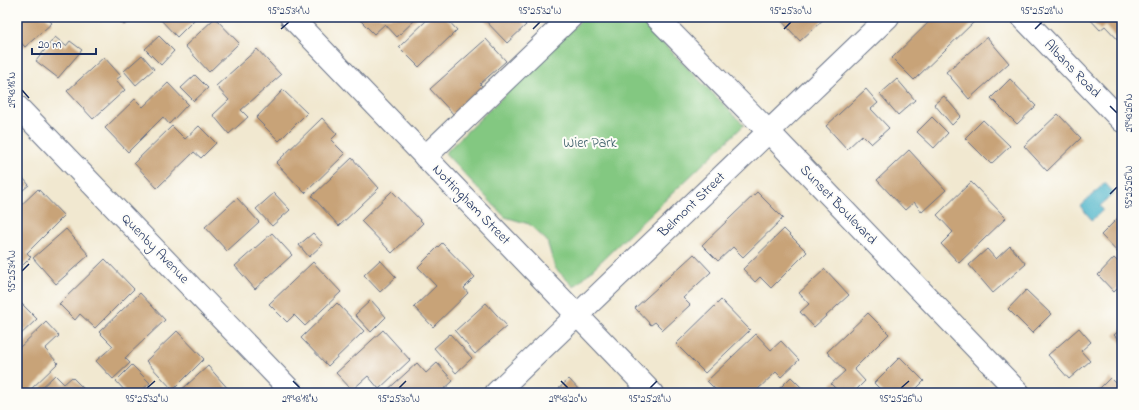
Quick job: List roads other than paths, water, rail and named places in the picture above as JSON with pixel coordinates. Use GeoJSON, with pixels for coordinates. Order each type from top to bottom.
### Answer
{"type":"FeatureCollection","features":[{"type":"Feature","properties":{"kind":"street","name":"Nottingham Street"},"geometry":{"type":"LineString","coordinates":[[291,17],[652,393]]}},
{"type":"Feature","properties":{"kind":"street"},"geometry":{"type":"LineString","coordinates":[[425,157],[571,17]]}},
{"type":"Feature","properties":{"kind":"street","name":"Sunset Boulevard"},"geometry":{"type":"LineString","coordinates":[[656,17],[1019,393]]}},
{"type":"Feature","properties":{"kind":"street","name":"Belmont Street"},"geometry":{"type":"LineString","coordinates":[[496,393],[888,17]]}},
{"type":"Feature","properties":{"kind":"street","name":"Albans Road"},"geometry":{"type":"LineString","coordinates":[[1022,17],[1122,121]]}},
{"type":"Feature","properties":{"kind":"street","name":"Quenby Avenue"},"geometry":{"type":"LineString","coordinates":[[17,106],[293,393]]}},
{"type":"Feature","properties":{"kind":"water"},"geometry":{"type":"Polygon","coordinates":[[[1105,183],[1114,193],[1100,206],[1103,210],[1092,220],[1080,206],[1105,183]]]}},
{"type":"Feature","properties":{"kind":"park label","name":"Wier Park"},"geometry":{"type":"Point","coordinates":[590,143]}}]}
